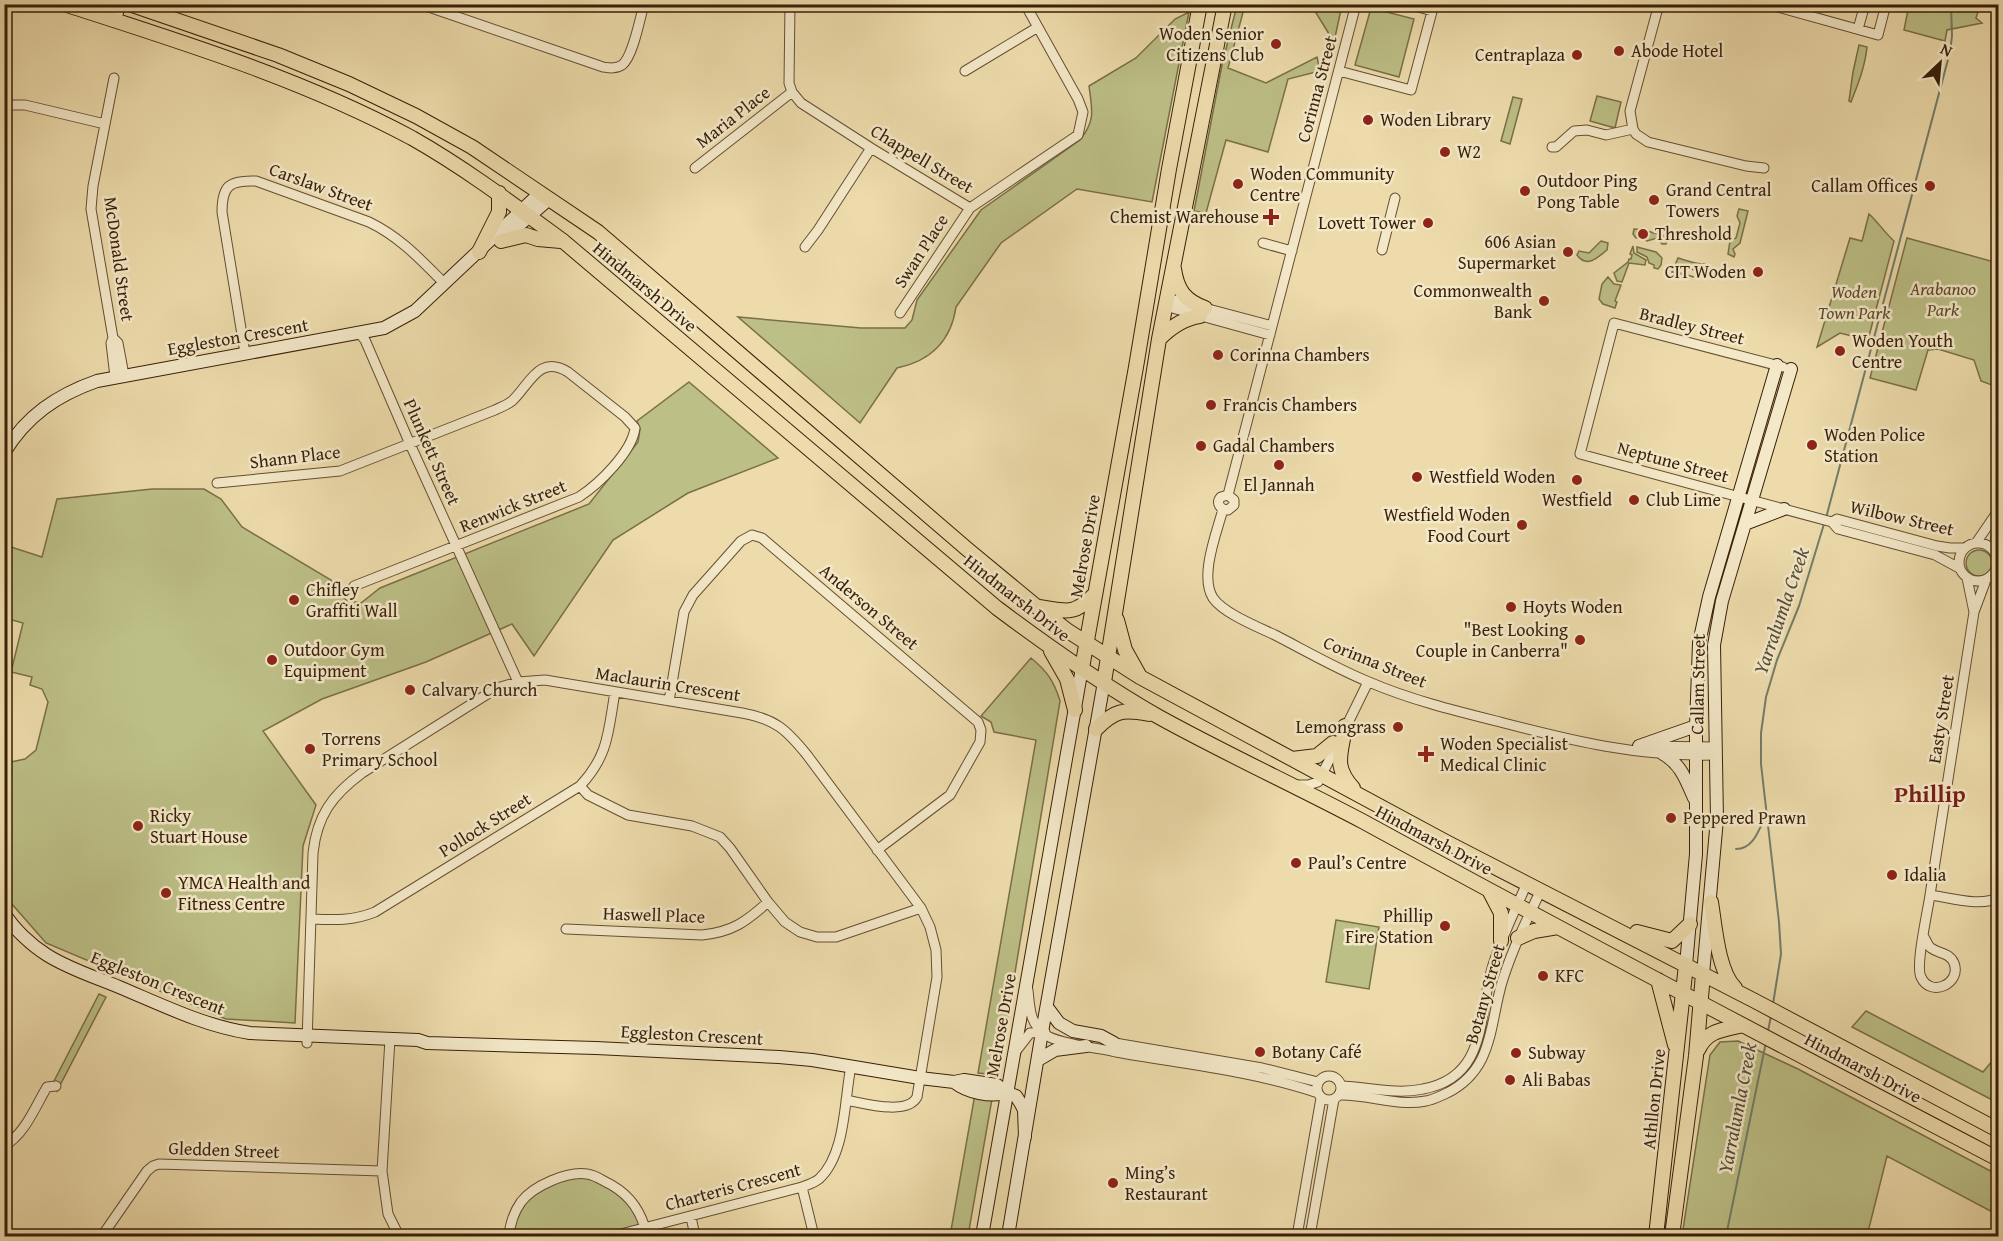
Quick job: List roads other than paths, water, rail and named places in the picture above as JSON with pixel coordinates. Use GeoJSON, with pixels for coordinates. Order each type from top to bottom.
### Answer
{"type":"FeatureCollection","features":[{"type":"Feature","properties":{"kind":"main road","name":"Hindmarsh Drive"},"geometry":{"type":"LineString","coordinates":[[64,4],[273,75],[341,103],[413,139],[499,193],[563,241],[997,608],[1049,648],[1157,716],[1319,799],[1998,1160]]}},
{"type":"Feature","properties":{"kind":"main road","name":"Melrose Drive"},"geometry":{"type":"LineString","coordinates":[[1082,668],[1183,86],[1200,4]]}},
{"type":"Feature","properties":{"kind":"main road","name":"Hindmarsh Drive"},"geometry":{"type":"LineString","coordinates":[[130,5],[278,55],[349,84],[416,116],[472,147],[598,232],[1037,607],[1140,677],[1292,759],[1317,777],[1358,794],[1998,1130]]}},
{"type":"Feature","properties":{"kind":"main road"},"geometry":{"type":"LineString","coordinates":[[1104,682],[1158,345],[1225,7]]}},
{"type":"Feature","properties":{"kind":"main road"},"geometry":{"type":"LineString","coordinates":[[479,252],[499,212],[499,193]]}},
{"type":"Feature","properties":{"kind":"main road"},"geometry":{"type":"LineString","coordinates":[[501,241],[526,236],[563,241]]}},
{"type":"Feature","properties":{"kind":"main road"},"geometry":{"type":"LineString","coordinates":[[1136,367],[1154,358],[1158,345],[1169,329],[1202,312],[1184,297],[1176,282],[1173,264]]}},
{"type":"Feature","properties":{"kind":"main road"},"geometry":{"type":"LineString","coordinates":[[1148,298],[1166,302]]}},
{"type":"Feature","properties":{"kind":"main road"},"geometry":{"type":"LineString","coordinates":[[1136,367],[1152,382]]}},
{"type":"Feature","properties":{"kind":"main road"},"geometry":{"type":"LineString","coordinates":[[1037,607],[1072,610],[1083,606],[1094,595]]}},
{"type":"Feature","properties":{"kind":"main road"},"geometry":{"type":"LineString","coordinates":[[1115,615],[1125,650],[1140,677]]}},
{"type":"Feature","properties":{"kind":"main road"},"geometry":{"type":"LineString","coordinates":[[1049,648],[1067,679],[1075,710]]}},
{"type":"Feature","properties":{"kind":"main road"},"geometry":{"type":"LineString","coordinates":[[1096,729],[1117,712],[1130,710],[1157,716]]}},
{"type":"Feature","properties":{"kind":"main road"},"geometry":{"type":"LineString","coordinates":[[1345,726],[1339,764],[1342,775],[1358,794]]}},
{"type":"Feature","properties":{"kind":"main road"},"geometry":{"type":"LineString","coordinates":[[1292,759],[1317,756],[1333,743]]}},
{"type":"Feature","properties":{"kind":"main road"},"geometry":{"type":"LineString","coordinates":[[1489,890],[1501,914],[1501,941]]}},
{"type":"Feature","properties":{"kind":"main road"},"geometry":{"type":"LineString","coordinates":[[1711,902],[1728,981],[1741,994]]}},
{"type":"Feature","properties":{"kind":"main road"},"geometry":{"type":"LineString","coordinates":[[1601,921],[1657,939],[1672,941],[1690,924]]}},
{"type":"Feature","properties":{"kind":"main road"},"geometry":{"type":"LineString","coordinates":[[1518,938],[1534,931],[1558,927]]}},
{"type":"Feature","properties":{"kind":"main road","name":"Athllon Drive"},"geometry":{"type":"LineString","coordinates":[[1656,1236],[1686,965]]}},
{"type":"Feature","properties":{"kind":"main road","name":"Athllon Drive"},"geometry":{"type":"LineString","coordinates":[[1672,1236],[1696,1056],[1703,974]]}},
{"type":"Feature","properties":{"kind":"main road"},"geometry":{"type":"LineString","coordinates":[[1658,981],[1677,1053]]}},
{"type":"Feature","properties":{"kind":"main road"},"geometry":{"type":"LineString","coordinates":[[1696,1056],[1706,1037],[1715,1031],[1747,1027]]}},
{"type":"Feature","properties":{"kind":"street"},"geometry":{"type":"LineString","coordinates":[[119,22],[120,4]]}},
{"type":"Feature","properties":{"kind":"street"},"geometry":{"type":"LineString","coordinates":[[155,4],[170,17]]}},
{"type":"Feature","properties":{"kind":"street"},"geometry":{"type":"LineString","coordinates":[[420,4],[603,67],[614,68],[624,64],[630,52],[644,4]]}},
{"type":"Feature","properties":{"kind":"street"},"geometry":{"type":"LineString","coordinates":[[790,4],[788,73],[792,92]]}},
{"type":"Feature","properties":{"kind":"street","name":"Chappell Street"},"geometry":{"type":"LineString","coordinates":[[792,92],[813,112],[970,208],[1078,135],[1083,112],[1078,99],[1025,4]]}},
{"type":"Feature","properties":{"kind":"street","name":"Corinna Street"},"geometry":{"type":"LineString","coordinates":[[1356,4],[1228,495],[1234,500],[1234,505],[1228,510],[1223,509],[1208,573],[1210,591],[1215,601],[1223,608],[1368,682],[1404,695],[1476,717],[1590,745],[1663,754],[1695,751]]}},
{"type":"Feature","properties":{"kind":"street"},"geometry":{"type":"LineString","coordinates":[[1339,71],[1411,90],[1433,8],[1409,4]]}},
{"type":"Feature","properties":{"kind":"street"},"geometry":{"type":"LineString","coordinates":[[1659,4],[1630,111],[1636,134],[1648,142],[1746,166],[1764,168]]}},
{"type":"Feature","properties":{"kind":"street"},"geometry":{"type":"LineString","coordinates":[[1767,4],[1878,35],[1886,4]]}},
{"type":"Feature","properties":{"kind":"street"},"geometry":{"type":"LineString","coordinates":[[1858,29],[1865,4]]}},
{"type":"Feature","properties":{"kind":"street"},"geometry":{"type":"LineString","coordinates":[[119,22],[130,5]]}},
{"type":"Feature","properties":{"kind":"street"},"geometry":{"type":"LineString","coordinates":[[965,71],[1038,27]]}},
{"type":"Feature","properties":{"kind":"street","name":"McDonald Street"},"geometry":{"type":"LineString","coordinates":[[114,78],[93,186],[92,209],[113,338],[111,343],[120,376]]}},
{"type":"Feature","properties":{"kind":"street","name":"Maria Place"},"geometry":{"type":"LineString","coordinates":[[695,168],[792,92]]}},
{"type":"Feature","properties":{"kind":"street"},"geometry":{"type":"LineString","coordinates":[[4,107],[25,105],[105,124]]}},
{"type":"Feature","properties":{"kind":"street"},"geometry":{"type":"LineString","coordinates":[[1552,147],[1556,147],[1574,131],[1587,130],[1606,135],[1633,129]]}},
{"type":"Feature","properties":{"kind":"street"},"geometry":{"type":"LineString","coordinates":[[805,247],[871,148]]}},
{"type":"Feature","properties":{"kind":"street","name":"Carslaw Street"},"geometry":{"type":"LineString","coordinates":[[245,353],[222,212],[223,193],[232,183],[256,181],[377,226],[398,238],[444,283]]}},
{"type":"Feature","properties":{"kind":"street","name":"Eggleston Crescent"},"geometry":{"type":"LineString","coordinates":[[479,252],[501,241],[544,196]]}},
{"type":"Feature","properties":{"kind":"street"},"geometry":{"type":"LineString","coordinates":[[1382,250],[1395,198]]}},
{"type":"Feature","properties":{"kind":"street","name":"Swan Place"},"geometry":{"type":"LineString","coordinates":[[900,313],[970,208]]}},
{"type":"Feature","properties":{"kind":"street","name":"Eggleston Crescent"},"geometry":{"type":"LineString","coordinates":[[4,453],[26,422],[58,397],[76,388],[120,376],[384,328],[415,310],[479,252],[495,234],[526,213]]}},
{"type":"Feature","properties":{"kind":"street"},"geometry":{"type":"LineString","coordinates":[[1263,243],[1292,251]]}},
{"type":"Feature","properties":{"kind":"street"},"geometry":{"type":"LineString","coordinates":[[1166,302],[1271,331]]}},
{"type":"Feature","properties":{"kind":"street","name":"Bradley Street"},"geometry":{"type":"LineString","coordinates":[[1584,455],[1580,454],[1614,323],[1791,369]]}},
{"type":"Feature","properties":{"kind":"street","name":"Plunkett Street"},"geometry":{"type":"LineString","coordinates":[[360,334],[365,340],[518,682]]}},
{"type":"Feature","properties":{"kind":"street","name":"Callam Street"},"geometry":{"type":"LineString","coordinates":[[1686,965],[1696,854],[1695,726],[1699,643],[1709,597],[1777,365]]}},
{"type":"Feature","properties":{"kind":"street","name":"Renwick Street"},"geometry":{"type":"LineString","coordinates":[[410,444],[511,402],[538,371],[547,366],[558,366],[568,372],[635,428],[628,448],[591,489],[579,497],[456,546]]}},
{"type":"Feature","properties":{"kind":"street","name":"Callam Street"},"geometry":{"type":"LineString","coordinates":[[1703,974],[1717,819],[1714,645],[1722,601],[1791,369]]}},
{"type":"Feature","properties":{"kind":"street","name":"Shann Place"},"geometry":{"type":"LineString","coordinates":[[217,483],[328,474],[410,444]]}},
{"type":"Feature","properties":{"kind":"street","name":"Neptune Street"},"geometry":{"type":"LineString","coordinates":[[1584,455],[1752,501]]}},
{"type":"Feature","properties":{"kind":"street","name":"Wilbow Street"},"geometry":{"type":"LineString","coordinates":[[1752,501],[1832,522],[1838,529],[1935,555],[1959,568]]}},
{"type":"Feature","properties":{"kind":"street"},"geometry":{"type":"LineString","coordinates":[[1745,524],[1784,509]]}},
{"type":"Feature","properties":{"kind":"street"},"geometry":{"type":"LineString","coordinates":[[1976,543],[1986,545],[1994,551],[1997,558],[1996,571],[1986,580],[1976,582],[1967,578],[1959,568],[1959,557],[1965,548],[1976,543],[1998,511]]}},
{"type":"Feature","properties":{"kind":"street","name":"Wilbow Street"},"geometry":{"type":"LineString","coordinates":[[1832,522],[1837,519],[1937,546],[1965,548]]}},
{"type":"Feature","properties":{"kind":"street"},"geometry":{"type":"LineString","coordinates":[[1994,551],[1998,520]]}},
{"type":"Feature","properties":{"kind":"street","name":"Anderson Street"},"geometry":{"type":"LineString","coordinates":[[669,700],[684,612],[693,595],[741,541],[752,535],[762,538],[978,722],[981,730],[980,742],[950,795],[877,850]]}},
{"type":"Feature","properties":{"kind":"street"},"geometry":{"type":"LineString","coordinates":[[354,586],[456,546]]}},
{"type":"Feature","properties":{"kind":"street","name":"Easty Street"},"geometry":{"type":"LineString","coordinates":[[1967,578],[1974,612]]}},
{"type":"Feature","properties":{"kind":"street","name":"Easty Street"},"geometry":{"type":"LineString","coordinates":[[1924,937],[1930,947],[1945,954],[1953,962],[1954,974],[1948,984],[1943,987],[1932,987],[1922,980],[1920,975],[1924,937],[1974,612],[1986,580]]}},
{"type":"Feature","properties":{"kind":"street","name":"Melrose Drive"},"geometry":{"type":"LineString","coordinates":[[981,1236],[1011,1095],[1013,1057],[1082,668]]}},
{"type":"Feature","properties":{"kind":"street","name":"Maclaurin Crescent"},"geometry":{"type":"LineString","coordinates":[[308,1039],[315,839],[319,823],[337,794],[362,773],[497,688],[518,682],[546,681],[762,717],[779,726],[793,737],[921,908],[930,927],[937,961],[937,977],[914,1102],[898,1108],[846,1100]]}},
{"type":"Feature","properties":{"kind":"street"},"geometry":{"type":"LineString","coordinates":[[1008,1236],[1104,682]]}},
{"type":"Feature","properties":{"kind":"street"},"geometry":{"type":"LineString","coordinates":[[1291,785],[1300,786],[1317,777],[1337,746],[1368,682]]}},
{"type":"Feature","properties":{"kind":"street","name":"Pollock Street"},"geometry":{"type":"LineString","coordinates":[[311,919],[342,921],[375,912],[580,786],[601,760],[615,692]]}},
{"type":"Feature","properties":{"kind":"street"},"geometry":{"type":"LineString","coordinates":[[1319,799],[1314,790],[1317,777],[1333,743],[1345,726]]}},
{"type":"Feature","properties":{"kind":"street"},"geometry":{"type":"LineString","coordinates":[[1640,746],[1695,726]]}},
{"type":"Feature","properties":{"kind":"street","name":"Corinna Street"},"geometry":{"type":"LineString","coordinates":[[1624,750],[1640,746],[1715,751]]}},
{"type":"Feature","properties":{"kind":"street"},"geometry":{"type":"LineString","coordinates":[[1663,754],[1674,760],[1681,769],[1697,805]]}},
{"type":"Feature","properties":{"kind":"street"},"geometry":{"type":"LineString","coordinates":[[580,786],[588,795],[628,815],[692,826],[720,837],[768,902],[785,922],[800,932],[817,937],[836,938],[921,908]]}},
{"type":"Feature","properties":{"kind":"street","name":"Botany Street"},"geometry":{"type":"LineString","coordinates":[[1338,1093],[1364,1087],[1406,1092],[1424,1089],[1443,1083],[1461,1070],[1470,1059],[1479,1039],[1492,970],[1501,941],[1527,883]]}},
{"type":"Feature","properties":{"kind":"street","name":"Botany Street"},"geometry":{"type":"LineString","coordinates":[[1338,1093],[1417,1103],[1441,1096],[1466,1081],[1482,1061],[1503,981],[1518,938],[1541,890]]}},
{"type":"Feature","properties":{"kind":"street"},"geometry":{"type":"LineString","coordinates":[[1930,895],[1976,902],[1994,900],[1998,897]]}},
{"type":"Feature","properties":{"kind":"street","name":"Haswell Place"},"geometry":{"type":"LineString","coordinates":[[566,929],[702,935],[721,933],[738,926],[768,902]]}},
{"type":"Feature","properties":{"kind":"street","name":"Eggleston Crescent"},"geometry":{"type":"LineString","coordinates":[[4,913],[29,942],[46,955],[67,966],[190,1017],[231,1030],[308,1039],[390,1043],[418,1040],[427,1043],[779,1057],[954,1082],[962,1088],[995,1096],[1011,1095]]}},
{"type":"Feature","properties":{"kind":"street","name":"Eggleston Crescent"},"geometry":{"type":"LineString","coordinates":[[4,925],[42,961],[211,1033],[249,1040],[308,1039]]}},
{"type":"Feature","properties":{"kind":"street"},"geometry":{"type":"LineString","coordinates":[[1027,982],[1031,1017],[1042,1032],[1054,1039],[1260,1077],[1320,1095],[1328,1100],[1338,1093]]}},
{"type":"Feature","properties":{"kind":"street"},"geometry":{"type":"LineString","coordinates":[[1047,1007],[1059,1023],[1073,1031],[1101,1036],[1114,1043]]}},
{"type":"Feature","properties":{"kind":"street"},"geometry":{"type":"LineString","coordinates":[[1013,1057],[1030,1033],[1042,1032],[1262,1068],[1318,1082]]}},
{"type":"Feature","properties":{"kind":"street"},"geometry":{"type":"LineString","coordinates":[[390,1043],[382,1171],[388,1214],[398,1236]]}},
{"type":"Feature","properties":{"kind":"street"},"geometry":{"type":"LineString","coordinates":[[1038,1060],[1054,1050],[1086,1046]]}},
{"type":"Feature","properties":{"kind":"street","name":"Charteris Crescent"},"geometry":{"type":"LineString","coordinates":[[613,1236],[691,1217],[818,1181],[830,1165],[838,1146],[851,1066]]}},
{"type":"Feature","properties":{"kind":"street"},"geometry":{"type":"LineString","coordinates":[[1025,1137],[1024,1110],[1011,1095],[1030,1085],[1036,1076]]}},
{"type":"Feature","properties":{"kind":"street"},"geometry":{"type":"LineString","coordinates":[[1310,1236],[1338,1093],[1338,1080],[1331,1076],[1324,1077],[1318,1082]]}},
{"type":"Feature","properties":{"kind":"street"},"geometry":{"type":"LineString","coordinates":[[1297,1236],[1320,1095],[1318,1082]]}},
{"type":"Feature","properties":{"kind":"street"},"geometry":{"type":"LineString","coordinates":[[4,1146],[13,1141],[25,1126],[46,1087],[56,1086]]}},
{"type":"Feature","properties":{"kind":"street","name":"Gledden Street"},"geometry":{"type":"LineString","coordinates":[[102,1236],[147,1171],[159,1164],[382,1171]]}},
{"type":"Feature","properties":{"kind":"street","name":"Charteris Crescent"},"geometry":{"type":"LineString","coordinates":[[508,1236],[513,1216],[524,1199],[554,1180],[574,1174],[589,1174],[626,1193],[637,1208],[645,1228]]}},
{"type":"Feature","properties":{"kind":"street"},"geometry":{"type":"LineString","coordinates":[[802,1187],[814,1236]]}},
{"type":"Feature","properties":{"kind":"street"},"geometry":{"type":"LineString","coordinates":[[691,1217],[695,1236]]}},
{"type":"Feature","properties":{"kind":"waterway","name":"Yarralumla Creek"},"geometry":{"type":"LineString","coordinates":[[1826,518],[1950,52],[1951,4]]}},
{"type":"Feature","properties":{"kind":"waterway","name":"Yarralumla Creek"},"geometry":{"type":"LineString","coordinates":[[1773,1004],[1781,954],[1761,764],[1761,733],[1766,697],[1777,660],[1799,606],[1824,524]]}},
{"type":"Feature","properties":{"kind":"waterway"},"geometry":{"type":"LineString","coordinates":[[1736,849],[1752,842],[1766,815]]}},
{"type":"Feature","properties":{"kind":"waterway","name":"Yarralumla Creek"},"geometry":{"type":"LineString","coordinates":[[1768,1031],[1771,1016]]}},
{"type":"Feature","properties":{"kind":"waterway","name":"Yarralumla Creek"},"geometry":{"type":"LineString","coordinates":[[1726,1236],[1766,1042]]}},
{"type":"Feature","properties":{"kind":"place","name":"Woden Senior Citizens Club"},"geometry":{"type":"Point","coordinates":[1276,44]}},
{"type":"Feature","properties":{"kind":"place","name":"Abode Hotel"},"geometry":{"type":"Point","coordinates":[1619,51]}},
{"type":"Feature","properties":{"kind":"place","name":"Centraplaza"},"geometry":{"type":"Point","coordinates":[1577,55]}},
{"type":"Feature","properties":{"kind":"place","name":"Woden Library"},"geometry":{"type":"Point","coordinates":[1368,120]}},
{"type":"Feature","properties":{"kind":"place","name":"W2"},"geometry":{"type":"Point","coordinates":[1445,152]}},
{"type":"Feature","properties":{"kind":"place","name":"Woden Community Centre"},"geometry":{"type":"Point","coordinates":[1238,184]}},
{"type":"Feature","properties":{"kind":"place","name":"Callam Offices"},"geometry":{"type":"Point","coordinates":[1930,186]}},
{"type":"Feature","properties":{"kind":"place","name":"Outdoor Ping Pong Table"},"geometry":{"type":"Point","coordinates":[1525,191]}},
{"type":"Feature","properties":{"kind":"place","name":"Grand Central Towers"},"geometry":{"type":"Point","coordinates":[1654,200]}},
{"type":"Feature","properties":{"kind":"place","name":"Chemist Warehouse"},"geometry":{"type":"Point","coordinates":[1271,217]}},
{"type":"Feature","properties":{"kind":"place","name":"Lovett Tower"},"geometry":{"type":"Point","coordinates":[1428,223]}},
{"type":"Feature","properties":{"kind":"place","name":"Threshold"},"geometry":{"type":"Point","coordinates":[1643,234]}},
{"type":"Feature","properties":{"kind":"place","name":"606 Asian Supermarket"},"geometry":{"type":"Point","coordinates":[1568,252]}},
{"type":"Feature","properties":{"kind":"place","name":"CIT Woden"},"geometry":{"type":"Point","coordinates":[1758,272]}},
{"type":"Feature","properties":{"kind":"place","name":"Commonwealth Bank"},"geometry":{"type":"Point","coordinates":[1544,301]}},
{"type":"Feature","properties":{"kind":"place","name":"Woden Youth Centre"},"geometry":{"type":"Point","coordinates":[1840,351]}},
{"type":"Feature","properties":{"kind":"place","name":"Corinna Chambers"},"geometry":{"type":"Point","coordinates":[1218,355]}},
{"type":"Feature","properties":{"kind":"place","name":"Francis Chambers"},"geometry":{"type":"Point","coordinates":[1211,405]}},
{"type":"Feature","properties":{"kind":"place","name":"Woden Police Station"},"geometry":{"type":"Point","coordinates":[1812,445]}},
{"type":"Feature","properties":{"kind":"place","name":"Gadal Chambers"},"geometry":{"type":"Point","coordinates":[1201,446]}},
{"type":"Feature","properties":{"kind":"place","name":"El Jannah"},"geometry":{"type":"Point","coordinates":[1279,465]}},
{"type":"Feature","properties":{"kind":"place","name":"Westfield Woden"},"geometry":{"type":"Point","coordinates":[1417,477]}},
{"type":"Feature","properties":{"kind":"place","name":"Westfield"},"geometry":{"type":"Point","coordinates":[1577,480]}},
{"type":"Feature","properties":{"kind":"place","name":"Club Lime"},"geometry":{"type":"Point","coordinates":[1634,500]}},
{"type":"Feature","properties":{"kind":"place","name":"Westfield Woden Food Court"},"geometry":{"type":"Point","coordinates":[1522,525]}},
{"type":"Feature","properties":{"kind":"place","name":"Chifley Graffiti Wall"},"geometry":{"type":"Point","coordinates":[294,600]}},
{"type":"Feature","properties":{"kind":"place","name":"Hoyts Woden"},"geometry":{"type":"Point","coordinates":[1511,607]}},
{"type":"Feature","properties":{"kind":"place","name":"\"Best Looking Couple in Canberra\""},"geometry":{"type":"Point","coordinates":[1580,640]}},
{"type":"Feature","properties":{"kind":"place","name":"Outdoor Gym Equipment"},"geometry":{"type":"Point","coordinates":[272,660]}},
{"type":"Feature","properties":{"kind":"place","name":"Calvary Church"},"geometry":{"type":"Point","coordinates":[410,690]}},
{"type":"Feature","properties":{"kind":"place","name":"Lemongrass"},"geometry":{"type":"Point","coordinates":[1398,727]}},
{"type":"Feature","properties":{"kind":"place","name":"Torrens Primary School"},"geometry":{"type":"Point","coordinates":[310,749]}},
{"type":"Feature","properties":{"kind":"place","name":"Woden Specialist Medical Clinic"},"geometry":{"type":"Point","coordinates":[1426,754]}},
{"type":"Feature","properties":{"kind":"place","name":"Peppered Prawn"},"geometry":{"type":"Point","coordinates":[1671,818]}},
{"type":"Feature","properties":{"kind":"place","name":"Ricky Stuart House"},"geometry":{"type":"Point","coordinates":[138,826]}},
{"type":"Feature","properties":{"kind":"place","name":"Paul’s Centre"},"geometry":{"type":"Point","coordinates":[1296,863]}},
{"type":"Feature","properties":{"kind":"place","name":"Idalia"},"geometry":{"type":"Point","coordinates":[1892,875]}},
{"type":"Feature","properties":{"kind":"place","name":"YMCA Health and Fitness Centre"},"geometry":{"type":"Point","coordinates":[166,893]}},
{"type":"Feature","properties":{"kind":"place","name":"Phillip Fire Station"},"geometry":{"type":"Point","coordinates":[1445,926]}},
{"type":"Feature","properties":{"kind":"place","name":"KFC"},"geometry":{"type":"Point","coordinates":[1543,976]}},
{"type":"Feature","properties":{"kind":"place","name":"Botany Café"},"geometry":{"type":"Point","coordinates":[1260,1052]}},
{"type":"Feature","properties":{"kind":"place","name":"Subway"},"geometry":{"type":"Point","coordinates":[1516,1053]}},
{"type":"Feature","properties":{"kind":"place","name":"Ali Babas"},"geometry":{"type":"Point","coordinates":[1510,1080]}},
{"type":"Feature","properties":{"kind":"place","name":"Ming’s Restaurant"},"geometry":{"type":"Point","coordinates":[1113,1183]}},
{"type":"Feature","properties":{"kind":"district","name":"Phillip"},"geometry":{"type":"Point","coordinates":[1930,794]}},
{"type":"Feature","properties":{"kind":"park label","name":"Arabanoo Park"},"geometry":{"type":"Point","coordinates":[1943,299]}},
{"type":"Feature","properties":{"kind":"park label","name":"Woden Town Park"},"geometry":{"type":"Point","coordinates":[1854,302]}}]}
